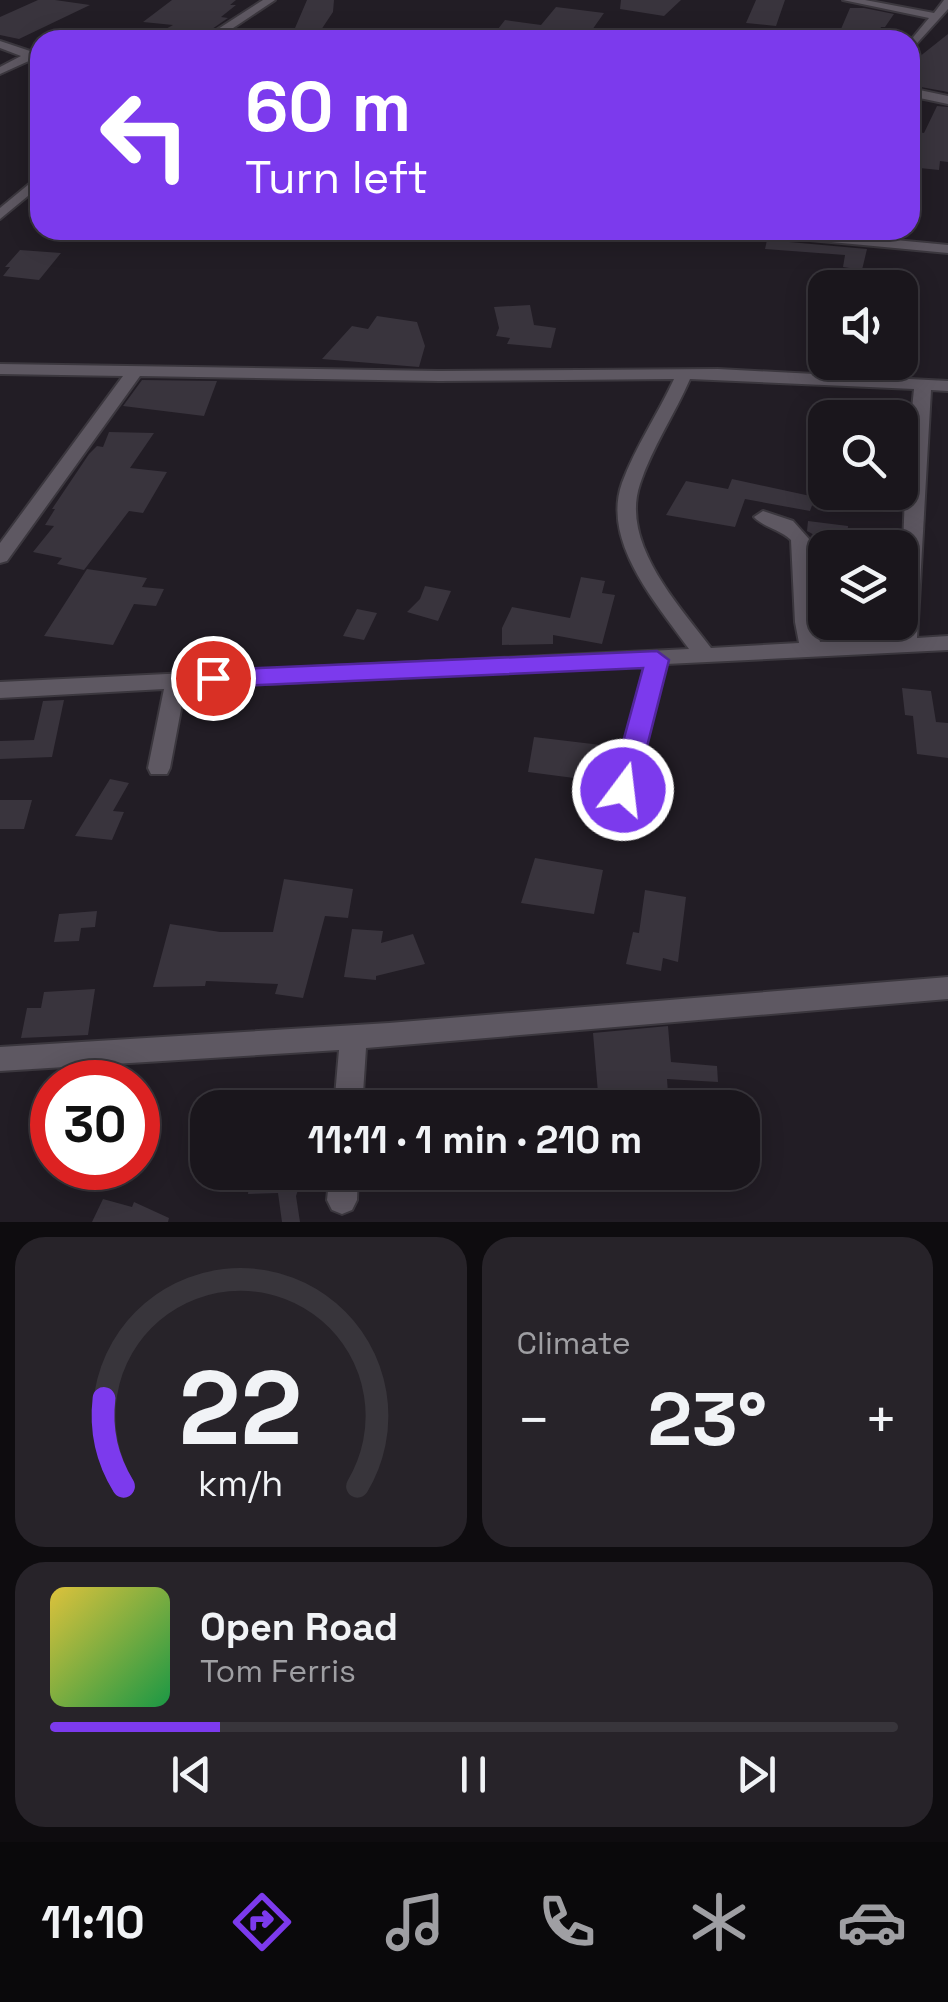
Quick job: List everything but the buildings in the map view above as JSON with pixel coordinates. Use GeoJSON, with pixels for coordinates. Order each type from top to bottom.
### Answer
{"type":"FeatureCollection","features":[{"type":"Feature","properties":{"kind":"street"},"geometry":{"type":"LineString","coordinates":[[223,30],[270,0]]}},
{"type":"Feature","properties":{"kind":"street"},"geometry":{"type":"LineString","coordinates":[[848,0],[943,8]]}},
{"type":"Feature","properties":{"kind":"street"},"geometry":{"type":"LineString","coordinates":[[920,36],[943,8]]}},
{"type":"Feature","properties":{"kind":"street"},"geometry":{"type":"LineString","coordinates":[[0,44],[30,55]]}},
{"type":"Feature","properties":{"kind":"street"},"geometry":{"type":"LineString","coordinates":[[0,71],[30,59]]}},
{"type":"Feature","properties":{"kind":"street"},"geometry":{"type":"LineString","coordinates":[[920,94],[948,100]]}},
{"type":"Feature","properties":{"kind":"street"},"geometry":{"type":"LineString","coordinates":[[0,215],[30,188]]}},
{"type":"Feature","properties":{"kind":"street"},"geometry":{"type":"LineString","coordinates":[[865,240],[948,250]]}},
{"type":"Feature","properties":{"kind":"street"},"geometry":{"type":"LineString","coordinates":[[0,369],[438,376],[684,374],[948,386]]}},
{"type":"Feature","properties":{"kind":"street"},"geometry":{"type":"LineString","coordinates":[[0,557],[136,370]]}},
{"type":"Feature","properties":{"kind":"street"},"geometry":{"type":"LineString","coordinates":[[684,374],[630,486],[625,515],[650,578],[705,655]]}},
{"type":"Feature","properties":{"kind":"street"},"geometry":{"type":"LineString","coordinates":[[906,645],[914,469],[924,385]]}},
{"type":"Feature","properties":{"kind":"street"},"geometry":{"type":"LineString","coordinates":[[763,518],[786,525],[800,539],[812,650]]}},
{"type":"Feature","properties":{"kind":"street"},"geometry":{"type":"LineString","coordinates":[[0,690],[948,643]]}},
{"type":"Feature","properties":{"kind":"street"},"geometry":{"type":"LineString","coordinates":[[623,790],[657,660]]}},
{"type":"Feature","properties":{"kind":"street"},"geometry":{"type":"LineString","coordinates":[[159,768],[176,680]]}},
{"type":"Feature","properties":{"kind":"street"},"geometry":{"type":"LineString","coordinates":[[0,1059],[353,1037],[948,988]]}},
{"type":"Feature","properties":{"kind":"street"},"geometry":{"type":"LineString","coordinates":[[349,1090],[353,1037]]}},
{"type":"Feature","properties":{"kind":"route"},"geometry":{"type":"LineString","coordinates":[[213,678],[657,660],[623,790]]}}]}
